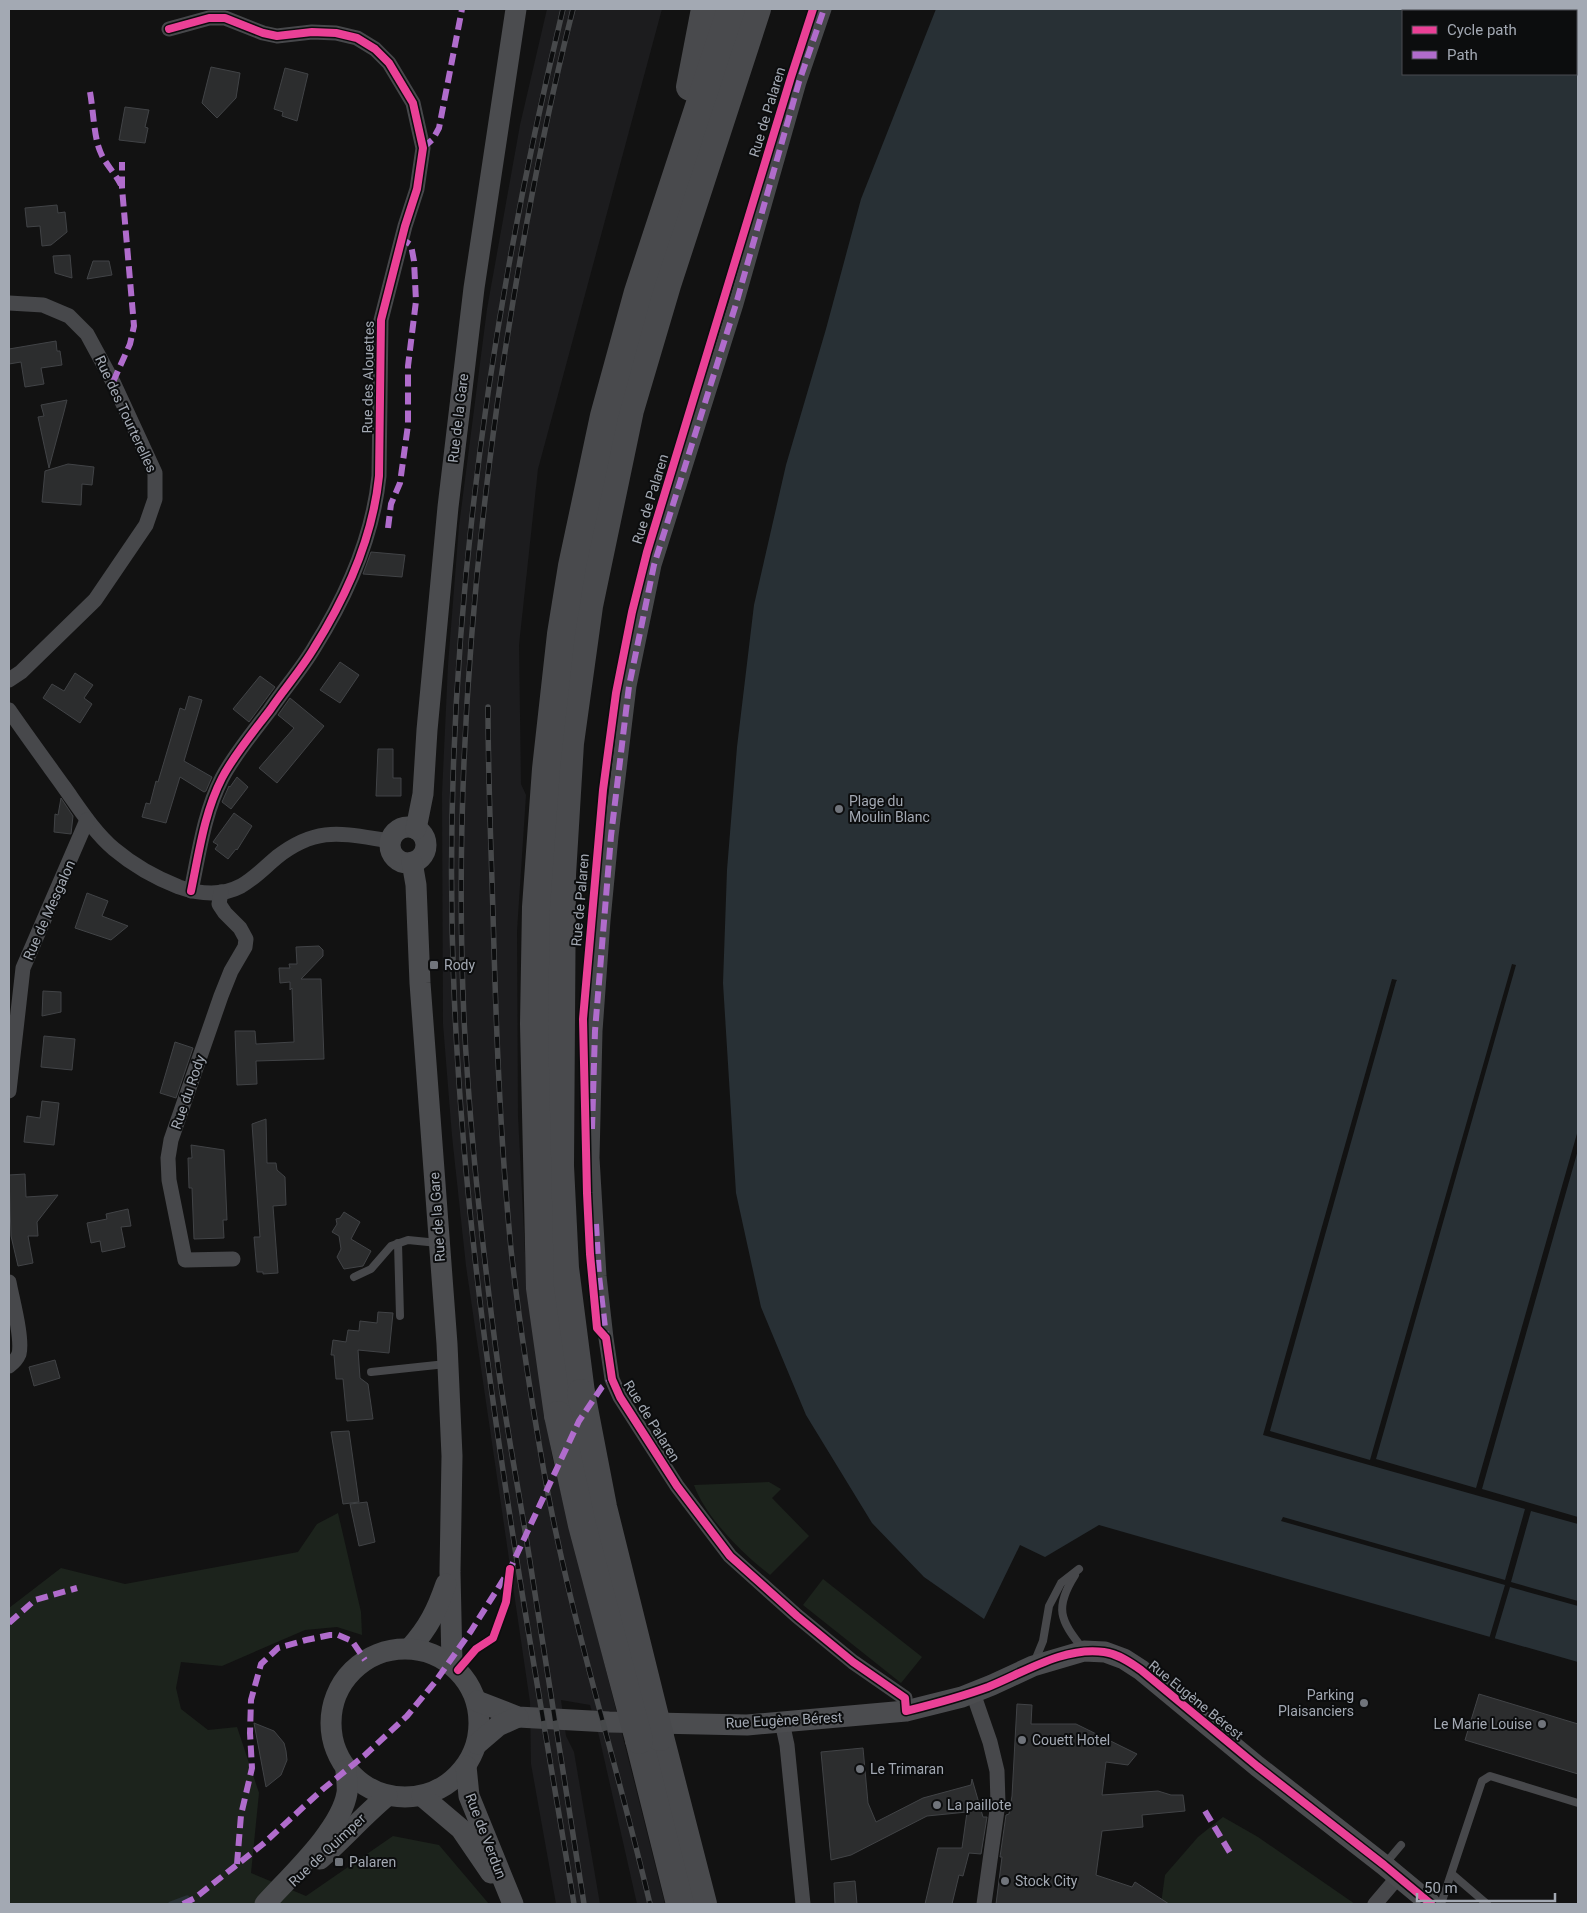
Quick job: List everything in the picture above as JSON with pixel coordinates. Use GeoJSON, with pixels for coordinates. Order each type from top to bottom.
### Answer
{"type":"FeatureCollection","features":[{"type":"Feature","properties":{"kind":"highway"},"geometry":{"type":"LineString","coordinates":[[678,170],[693,70],[705,9]]}},
{"type":"Feature","properties":{"kind":"highway"},"geometry":{"type":"LineString","coordinates":[[649,1739],[582,1525],[558,1415],[540,1288],[534,1024],[536,907],[546,769],[561,634],[572,566],[604,416],[638,292],[731,9]]}},
{"type":"Feature","properties":{"kind":"highway"},"geometry":{"type":"LineString","coordinates":[[703,1904],[683,1887],[649,1739],[581,1393],[565,1268],[560,1166],[562,875],[570,743],[589,606],[630,410],[667,284],[757,9]]}},
{"type":"Feature","properties":{"kind":"highway"},"geometry":{"type":"LineString","coordinates":[[711,149],[774,9]]}},
{"type":"Feature","properties":{"kind":"main road","name":"Rue de la Gare"},"geometry":{"type":"LineString","coordinates":[[416,829],[423,794],[427,730],[448,507],[474,288],[516,9]]}},
{"type":"Feature","properties":{"kind":"main road"},"geometry":{"type":"LineString","coordinates":[[408,827],[416,829],[424,834],[426,841],[425,851],[419,859],[412,862],[402,862],[395,858],[391,850],[391,841],[394,834],[401,829],[408,827]]}},
{"type":"Feature","properties":{"kind":"main road","name":"Rue de la Gare"},"geometry":{"type":"LineString","coordinates":[[412,862],[416,885],[420,984],[448,1364],[452,1456],[450,1572],[452,1664]]}},
{"type":"Feature","properties":{"kind":"main road","name":"Rue de la Gare"},"geometry":{"type":"LineString","coordinates":[[410,1648],[426,1631],[437,1610],[450,1572]]}},
{"type":"Feature","properties":{"kind":"main road"},"geometry":{"type":"LineString","coordinates":[[410,1648],[429,1652],[452,1664],[467,1681],[477,1701],[480,1720],[476,1744],[466,1766],[457,1777],[433,1792],[422,1796],[406,1798],[387,1796],[365,1786],[346,1770],[334,1745],[331,1731],[333,1703],[346,1676],[365,1660],[384,1649],[410,1648]]}},
{"type":"Feature","properties":{"kind":"main road","name":"Rue Eugène Bérest"},"geometry":{"type":"LineString","coordinates":[[477,1701],[518,1717],[609,1722],[747,1725],[906,1711],[973,1693],[1033,1666],[1084,1651],[1105,1652],[1124,1658],[1141,1670],[1257,1766],[1431,1904]]}},
{"type":"Feature","properties":{"kind":"main road","name":"Rue Eugène Bérest"},"geometry":{"type":"LineString","coordinates":[[476,1744],[498,1726],[518,1717]]}},
{"type":"Feature","properties":{"kind":"main road","name":"Rue de Verdun"},"geometry":{"type":"LineString","coordinates":[[466,1766],[469,1796],[512,1904]]}},
{"type":"Feature","properties":{"kind":"main road","name":"Rue de Quimper"},"geometry":{"type":"LineString","coordinates":[[266,1904],[324,1838],[339,1814],[347,1794],[346,1770]]}},
{"type":"Feature","properties":{"kind":"main road","name":"Rue de Quimper"},"geometry":{"type":"LineString","coordinates":[[266,1904],[314,1865],[387,1796]]}},
{"type":"Feature","properties":{"kind":"main road","name":"Rue de Verdun"},"geometry":{"type":"LineString","coordinates":[[422,1796],[461,1829],[512,1904]]}},
{"type":"Feature","properties":{"kind":"street","name":"Rue de Palaren"},"geometry":{"type":"LineString","coordinates":[[824,9],[799,82],[736,304],[654,565],[630,686],[611,836],[595,1031],[592,1158],[599,1276],[606,1338],[612,1379],[620,1397],[677,1486],[730,1556],[797,1616],[868,1673],[904,1698]]}},
{"type":"Feature","properties":{"kind":"street","name":"Rue des Alouettes"},"geometry":{"type":"LineString","coordinates":[[169,29],[209,18],[225,18],[263,33],[277,36],[312,32],[336,33],[357,38],[375,49],[389,64],[403,84],[413,103],[423,148],[417,190],[405,226],[380,320],[379,476],[377,500],[370,526],[346,588],[317,643],[223,777],[212,802],[202,834],[191,891]]}},
{"type":"Feature","properties":{"kind":"street","name":"Rue des Tourterelles"},"geometry":{"type":"LineString","coordinates":[[9,304],[43,305],[69,316],[87,334],[113,382],[155,473],[155,499],[146,525],[95,600],[20,672],[9,680]]}},
{"type":"Feature","properties":{"kind":"street"},"geometry":{"type":"LineString","coordinates":[[9,710],[88,820],[114,848],[165,882],[191,891],[221,892],[240,886],[256,876],[292,846],[320,834],[337,834],[391,841]]}},
{"type":"Feature","properties":{"kind":"street","name":"Rue de Mesgalon"},"geometry":{"type":"LineString","coordinates":[[9,1091],[23,968],[88,820]]}},
{"type":"Feature","properties":{"kind":"street","name":"Rue du Rody"},"geometry":{"type":"LineString","coordinates":[[221,892],[219,904],[240,928],[246,939],[245,947],[231,971],[221,996],[176,1126],[168,1158],[169,1180],[185,1260],[233,1259]]}},
{"type":"Feature","properties":{"kind":"street"},"geometry":{"type":"LineString","coordinates":[[9,1282],[18,1334],[19,1353],[14,1363],[9,1366]]}},
{"type":"Feature","properties":{"kind":"street"},"geometry":{"type":"LineString","coordinates":[[973,1693],[997,1771],[998,1802],[984,1904]]}},
{"type":"Feature","properties":{"kind":"street"},"geometry":{"type":"LineString","coordinates":[[782,1722],[787,1745],[803,1904]]}},
{"type":"Feature","properties":{"kind":"street"},"geometry":{"type":"LineString","coordinates":[[1376,1904],[1391,1871]]}},
{"type":"Feature","properties":{"kind":"lane"},"geometry":{"type":"LineString","coordinates":[[354,1277],[371,1269],[391,1246],[408,1240],[439,1243]]}},
{"type":"Feature","properties":{"kind":"lane"},"geometry":{"type":"LineString","coordinates":[[398,1244],[400,1316]]}},
{"type":"Feature","properties":{"kind":"lane"},"geometry":{"type":"LineString","coordinates":[[371,1372],[448,1364]]}},
{"type":"Feature","properties":{"kind":"lane"},"geometry":{"type":"LineString","coordinates":[[1033,1666],[1043,1641],[1049,1606],[1061,1583],[1079,1569],[1068,1586],[1062,1605],[1063,1619],[1084,1651]]}},
{"type":"Feature","properties":{"kind":"lane"},"geometry":{"type":"LineString","coordinates":[[1441,1904],[1482,1781],[1490,1776],[1578,1803]]}},
{"type":"Feature","properties":{"kind":"lane"},"geometry":{"type":"LineString","coordinates":[[1391,1871],[1401,1845]]}},
{"type":"Feature","properties":{"kind":"lane"},"geometry":{"type":"LineString","coordinates":[[1452,1874],[1487,1904]]}},
{"type":"Feature","properties":{"kind":"shaded area"},"geometry":{"type":"Polygon","coordinates":[[[547,9],[662,9],[538,469],[519,645],[521,784],[526,795],[517,931],[518,1116],[526,1272],[552,1456],[665,1904],[637,1904],[599,1736],[590,1705],[561,1700],[566,1736],[574,1752],[600,1904],[556,1904],[531,1764],[530,1702],[466,1266],[452,1136],[443,1024],[442,794],[448,665],[459,526],[487,309],[520,125],[547,9]]]}},
{"type":"Feature","properties":{"kind":"shaded area"},"geometry":{"type":"Polygon","coordinates":[[[936,9],[1578,9],[1578,1662],[1099,1525],[1045,1557],[1020,1545],[984,1619],[924,1577],[872,1523],[806,1415],[761,1307],[736,1193],[723,983],[727,870],[737,747],[754,605],[786,465],[826,329],[861,199],[936,9]]]}},
{"type":"Feature","properties":{"kind":"shaded area"},"geometry":{"type":"Polygon","coordinates":[[[769,1482],[781,1489],[772,1498],[809,1536],[770,1575],[726,1534],[707,1510],[694,1485],[769,1482]]]}},
{"type":"Feature","properties":{"kind":"shaded area"},"geometry":{"type":"Polygon","coordinates":[[[338,1513],[361,1612],[362,1635],[337,1627],[305,1630],[222,1666],[181,1662],[176,1688],[181,1709],[208,1730],[237,1727],[259,1793],[251,1873],[306,1896],[393,1836],[439,1845],[489,1904],[9,1904],[9,1608],[61,1568],[125,1584],[298,1552],[317,1524],[338,1513]]]}},
{"type":"Feature","properties":{"kind":"shaded area"},"geometry":{"type":"Polygon","coordinates":[[[823,1579],[922,1657],[901,1683],[803,1605],[823,1579]]]}},
{"type":"Feature","properties":{"kind":"shaded area"},"geometry":{"type":"Polygon","coordinates":[[[1223,1817],[1258,1837],[1355,1904],[1161,1904],[1165,1875],[1198,1837],[1223,1817]]]}},
{"type":"Feature","properties":{"kind":"pier"},"geometry":{"type":"Polygon","coordinates":[[[1512,964],[1516,965],[1376,1459],[1476,1488],[1578,1130],[1578,1150],[1482,1489],[1578,1517],[1578,1524],[1531,1511],[1511,1582],[1578,1601],[1578,1606],[1510,1587],[1494,1641],[1489,1639],[1505,1585],[1281,1521],[1283,1517],[1505,1580],[1525,1509],[1263,1435],[1392,979],[1397,980],[1270,1431],[1370,1460],[1512,964]]]}},
{"type":"Feature","properties":{"kind":"building"},"geometry":{"type":"Polygon","coordinates":[[[211,67],[240,73],[236,98],[217,118],[202,103],[211,67]]]}},
{"type":"Feature","properties":{"kind":"building"},"geometry":{"type":"Polygon","coordinates":[[[285,68],[308,74],[297,121],[282,116],[283,112],[274,109],[285,68]]]}},
{"type":"Feature","properties":{"kind":"building"},"geometry":{"type":"Polygon","coordinates":[[[125,107],[149,110],[145,127],[148,128],[145,143],[119,140],[125,107]]]}},
{"type":"Feature","properties":{"kind":"building"},"geometry":{"type":"Polygon","coordinates":[[[57,205],[58,213],[65,212],[67,232],[51,245],[42,246],[40,226],[27,227],[25,208],[57,205]]]}},
{"type":"Feature","properties":{"kind":"building"},"geometry":{"type":"Polygon","coordinates":[[[70,255],[72,278],[55,273],[53,256],[70,255]]]}},
{"type":"Feature","properties":{"kind":"building"},"geometry":{"type":"Polygon","coordinates":[[[93,261],[109,261],[112,275],[87,279],[93,261]]]}},
{"type":"Feature","properties":{"kind":"building"},"geometry":{"type":"Polygon","coordinates":[[[56,341],[62,365],[41,368],[44,384],[25,387],[21,362],[9,364],[9,349],[56,341]]]}},
{"type":"Feature","properties":{"kind":"building"},"geometry":{"type":"Polygon","coordinates":[[[67,400],[49,468],[38,417],[44,416],[41,405],[67,400]]]}},
{"type":"Feature","properties":{"kind":"building"},"geometry":{"type":"Polygon","coordinates":[[[68,464],[94,467],[92,485],[82,484],[81,505],[42,502],[45,471],[68,464]]]}},
{"type":"Feature","properties":{"kind":"building"},"geometry":{"type":"Polygon","coordinates":[[[371,552],[405,555],[402,577],[363,574],[371,552]]]}},
{"type":"Feature","properties":{"kind":"building"},"geometry":{"type":"Polygon","coordinates":[[[340,662],[359,675],[340,703],[320,690],[340,662]]]}},
{"type":"Feature","properties":{"kind":"building"},"geometry":{"type":"Polygon","coordinates":[[[75,673],[93,685],[84,698],[92,704],[80,723],[43,698],[52,684],[64,691],[75,673]]]}},
{"type":"Feature","properties":{"kind":"building"},"geometry":{"type":"Polygon","coordinates":[[[260,676],[275,687],[249,722],[233,709],[260,676]]]}},
{"type":"Feature","properties":{"kind":"building"},"geometry":{"type":"Polygon","coordinates":[[[189,696],[202,700],[184,761],[212,777],[204,792],[180,777],[166,823],[142,817],[146,803],[150,804],[156,781],[158,782],[180,708],[185,710],[189,696]]]}},
{"type":"Feature","properties":{"kind":"building"},"geometry":{"type":"Polygon","coordinates":[[[290,698],[324,726],[277,783],[259,768],[294,728],[278,715],[290,698]]]}},
{"type":"Feature","properties":{"kind":"building"},"geometry":{"type":"Polygon","coordinates":[[[378,749],[393,749],[393,778],[401,778],[401,796],[376,796],[378,749]]]}},
{"type":"Feature","properties":{"kind":"building"},"geometry":{"type":"Polygon","coordinates":[[[237,777],[248,787],[231,809],[222,802],[229,786],[237,777]]]}},
{"type":"Feature","properties":{"kind":"building"},"geometry":{"type":"Polygon","coordinates":[[[61,798],[73,816],[71,834],[54,832],[55,814],[58,815],[61,798]]]}},
{"type":"Feature","properties":{"kind":"building"},"geometry":{"type":"Polygon","coordinates":[[[234,813],[252,826],[237,850],[228,859],[215,849],[218,845],[213,842],[234,813]]]}},
{"type":"Feature","properties":{"kind":"building"},"geometry":{"type":"Polygon","coordinates":[[[87,893],[108,901],[102,916],[128,926],[111,940],[75,928],[87,893]]]}},
{"type":"Feature","properties":{"kind":"building"},"geometry":{"type":"Polygon","coordinates":[[[319,946],[323,950],[323,956],[301,979],[321,979],[324,1059],[256,1061],[257,1084],[237,1085],[235,1031],[255,1031],[256,1044],[294,1042],[292,988],[290,990],[290,982],[280,983],[279,968],[290,968],[289,964],[297,964],[296,947],[319,946]]]}},
{"type":"Feature","properties":{"kind":"building"},"geometry":{"type":"Polygon","coordinates":[[[43,991],[61,992],[61,1012],[42,1016],[43,991]]]}},
{"type":"Feature","properties":{"kind":"building"},"geometry":{"type":"Polygon","coordinates":[[[44,1036],[75,1039],[72,1070],[41,1067],[44,1036]]]}},
{"type":"Feature","properties":{"kind":"building"},"geometry":{"type":"Polygon","coordinates":[[[175,1042],[193,1048],[176,1098],[160,1093],[175,1042]]]}},
{"type":"Feature","properties":{"kind":"building"},"geometry":{"type":"Polygon","coordinates":[[[42,1101],[59,1103],[54,1145],[24,1142],[27,1116],[40,1118],[42,1101]]]}},
{"type":"Feature","properties":{"kind":"building"},"geometry":{"type":"Polygon","coordinates":[[[266,1119],[267,1163],[276,1163],[277,1170],[285,1177],[286,1205],[273,1206],[278,1273],[263,1274],[263,1272],[257,1272],[254,1237],[260,1237],[252,1124],[266,1119]]]}},
{"type":"Feature","properties":{"kind":"building"},"geometry":{"type":"Polygon","coordinates":[[[191,1145],[224,1150],[227,1220],[223,1220],[224,1238],[194,1239],[192,1188],[189,1188],[188,1158],[192,1158],[191,1145]]]}},
{"type":"Feature","properties":{"kind":"building"},"geometry":{"type":"Polygon","coordinates":[[[25,1174],[26,1197],[58,1195],[37,1222],[38,1236],[28,1236],[33,1263],[18,1266],[11,1236],[9,1175],[25,1174]]]}},
{"type":"Feature","properties":{"kind":"building"},"geometry":{"type":"Polygon","coordinates":[[[128,1209],[131,1226],[121,1227],[125,1247],[102,1252],[100,1241],[91,1243],[87,1223],[107,1219],[106,1214],[128,1209]]]}},
{"type":"Feature","properties":{"kind":"building"},"geometry":{"type":"Polygon","coordinates":[[[344,1212],[360,1222],[351,1239],[371,1251],[363,1266],[344,1269],[337,1257],[341,1249],[339,1236],[332,1232],[337,1224],[336,1219],[340,1218],[344,1212]]]}},
{"type":"Feature","properties":{"kind":"building"},"geometry":{"type":"Polygon","coordinates":[[[378,1312],[393,1313],[389,1353],[358,1350],[360,1378],[368,1384],[373,1419],[347,1421],[343,1379],[336,1379],[334,1355],[331,1355],[333,1340],[346,1342],[348,1330],[359,1331],[360,1321],[377,1323],[378,1312]]]}},
{"type":"Feature","properties":{"kind":"building"},"geometry":{"type":"Polygon","coordinates":[[[55,1360],[60,1378],[34,1386],[29,1367],[55,1360]]]}},
{"type":"Feature","properties":{"kind":"building"},"geometry":{"type":"Polygon","coordinates":[[[349,1431],[359,1502],[343,1504],[331,1432],[349,1431]]]}},
{"type":"Feature","properties":{"kind":"building"},"geometry":{"type":"Polygon","coordinates":[[[367,1502],[375,1542],[359,1546],[350,1504],[367,1502]]]}},
{"type":"Feature","properties":{"kind":"building"},"geometry":{"type":"Polygon","coordinates":[[[1479,1694],[1578,1724],[1578,1774],[1465,1740],[1479,1694]]]}},
{"type":"Feature","properties":{"kind":"building"},"geometry":{"type":"Polygon","coordinates":[[[1017,1704],[1032,1705],[1031,1724],[1076,1724],[1137,1754],[1128,1765],[1106,1762],[1102,1795],[1158,1791],[1171,1795],[1183,1795],[1185,1811],[1142,1815],[1143,1827],[1102,1831],[1096,1875],[1132,1887],[1135,1882],[1169,1904],[996,1904],[1006,1815],[1009,1814],[1012,1796],[1017,1704]]]}},
{"type":"Feature","properties":{"kind":"building"},"geometry":{"type":"Polygon","coordinates":[[[254,1723],[274,1731],[284,1743],[286,1751],[287,1760],[281,1775],[266,1787],[254,1723]]]}},
{"type":"Feature","properties":{"kind":"building"},"geometry":{"type":"Polygon","coordinates":[[[863,1748],[868,1803],[876,1822],[923,1798],[971,1785],[972,1779],[983,1817],[987,1817],[981,1854],[969,1853],[963,1876],[959,1875],[952,1904],[925,1904],[938,1848],[962,1848],[967,1812],[927,1816],[851,1855],[831,1860],[821,1752],[863,1748]]]}},
{"type":"Feature","properties":{"kind":"building"},"geometry":{"type":"Polygon","coordinates":[[[855,1881],[857,1904],[835,1904],[834,1883],[855,1881]]]}},
{"type":"Feature","properties":{"kind":"waterway"},"geometry":{"type":"LineString","coordinates":[[171,1904],[187,1898]]}},
{"type":"Feature","properties":{"kind":"railway"},"geometry":{"type":"LineString","coordinates":[[563,9],[536,129],[512,251],[491,373],[474,496],[462,619],[454,743],[452,866],[454,990],[461,1105],[471,1220],[484,1334],[517,1563],[574,1904]]}},
{"type":"Feature","properties":{"kind":"railway"},"geometry":{"type":"LineString","coordinates":[[573,9],[543,139],[518,270],[492,440],[482,522],[468,687],[461,853],[461,936],[470,1108],[482,1240],[493,1329],[505,1416],[584,1904]]}},
{"type":"Feature","properties":{"kind":"railway"},"geometry":{"type":"LineString","coordinates":[[488,707],[499,1082],[507,1207],[518,1305],[534,1416],[555,1527],[580,1635],[650,1904]]}},
{"type":"Feature","properties":{"kind":"marked path"},"geometry":{"type":"LineString","coordinates":[[423,148],[433,139],[439,128],[462,9]]}},
{"type":"Feature","properties":{"kind":"marked path"},"geometry":{"type":"LineString","coordinates":[[592,1129],[595,1031],[611,836],[629,686],[654,565],[736,304],[799,82],[824,9]]}},
{"type":"Feature","properties":{"kind":"marked path"},"geometry":{"type":"LineString","coordinates":[[90,92],[98,145],[121,185]]}},
{"type":"Feature","properties":{"kind":"marked path"},"geometry":{"type":"LineString","coordinates":[[113,382],[130,344],[134,326],[122,188],[122,162]]}},
{"type":"Feature","properties":{"kind":"marked path"},"geometry":{"type":"LineString","coordinates":[[388,528],[391,504],[400,483],[408,425],[408,366],[416,301],[414,261],[411,245],[402,239]]}},
{"type":"Feature","properties":{"kind":"marked path"},"geometry":{"type":"LineString","coordinates":[[596,1224],[599,1276],[606,1336]]}},
{"type":"Feature","properties":{"kind":"marked path"},"geometry":{"type":"LineString","coordinates":[[183,1904],[195,1898],[263,1844],[323,1789],[365,1755],[407,1716],[435,1682],[471,1631],[510,1569],[579,1421],[602,1387],[612,1379]]}},
{"type":"Feature","properties":{"kind":"marked path"},"geometry":{"type":"LineString","coordinates":[[9,1623],[35,1600],[77,1588]]}},
{"type":"Feature","properties":{"kind":"marked path"},"geometry":{"type":"LineString","coordinates":[[237,1864],[241,1815],[252,1768],[251,1700],[261,1664],[278,1648],[330,1635],[338,1635],[352,1641],[365,1660]]}},
{"type":"Feature","properties":{"kind":"marked path"},"geometry":{"type":"LineString","coordinates":[[1205,1811],[1232,1856]]}},
{"type":"Feature","properties":{"kind":"cycle path"},"geometry":{"type":"LineString","coordinates":[[813,9],[647,552],[632,612],[616,693],[603,790],[583,1019],[590,1254],[597,1328],[606,1338],[612,1379],[620,1397],[677,1486],[730,1556],[797,1616],[853,1662],[905,1698],[906,1711],[978,1691],[1059,1657],[1089,1651],[1114,1655],[1128,1661],[1141,1670],[1257,1766],[1431,1904]]}},
{"type":"Feature","properties":{"kind":"cycle path"},"geometry":{"type":"LineString","coordinates":[[169,29],[209,18],[225,18],[263,33],[277,36],[312,32],[336,33],[357,38],[375,49],[389,63],[413,103],[423,148],[417,189],[405,226],[381,320],[379,476],[371,521],[347,587],[326,628],[298,672],[238,752],[222,778],[206,819],[191,891]]}},
{"type":"Feature","properties":{"kind":"cycle path"},"geometry":{"type":"LineString","coordinates":[[458,1670],[476,1649],[493,1638],[506,1602],[510,1569]]}},
{"type":"Feature","properties":{"kind":"place","name":"Plage du Moulin Blanc"},"geometry":{"type":"Point","coordinates":[839,809]}},
{"type":"Feature","properties":{"kind":"place","name":"Rody"},"geometry":{"type":"Point","coordinates":[434,965]}},
{"type":"Feature","properties":{"kind":"place","name":"Parking Plaisanciers"},"geometry":{"type":"Point","coordinates":[1364,1703]}},
{"type":"Feature","properties":{"kind":"place","name":"Le Marie Louise"},"geometry":{"type":"Point","coordinates":[1542,1724]}},
{"type":"Feature","properties":{"kind":"place","name":"Couett Hotel"},"geometry":{"type":"Point","coordinates":[1022,1740]}},
{"type":"Feature","properties":{"kind":"place","name":"Le Trimaran"},"geometry":{"type":"Point","coordinates":[860,1769]}},
{"type":"Feature","properties":{"kind":"place","name":"La paillote"},"geometry":{"type":"Point","coordinates":[937,1805]}},
{"type":"Feature","properties":{"kind":"place","name":"Palaren"},"geometry":{"type":"Point","coordinates":[339,1862]}},
{"type":"Feature","properties":{"kind":"place","name":"Stock City"},"geometry":{"type":"Point","coordinates":[1005,1881]}}]}
